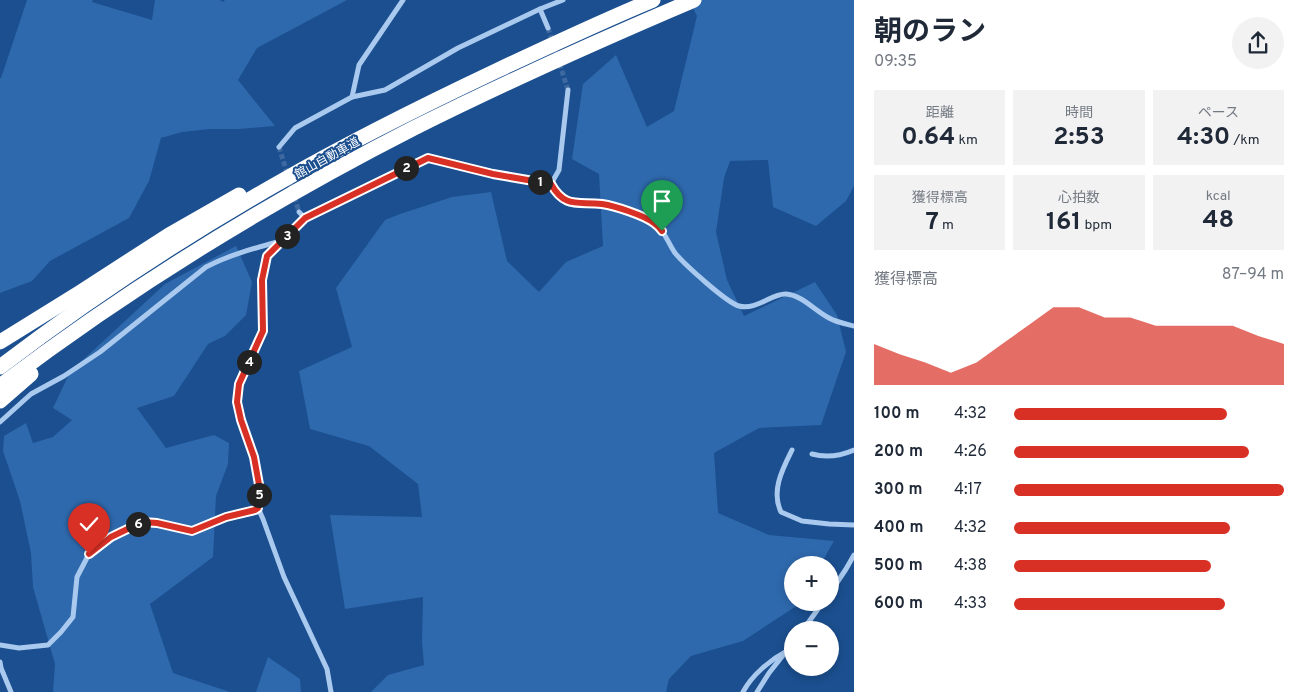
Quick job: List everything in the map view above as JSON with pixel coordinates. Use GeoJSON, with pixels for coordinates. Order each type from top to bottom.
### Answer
{"type":"FeatureCollection","features":[{"type":"Feature","properties":{"kind":"highway","name":"館山自動車道"},"geometry":{"type":"LineString","coordinates":[[0,367],[63,320],[210,224],[280,182],[405,115],[601,22],[653,0]]}},
{"type":"Feature","properties":{"kind":"highway","name":"館山自動車道"},"geometry":{"type":"LineString","coordinates":[[0,386],[73,333],[169,268],[288,196],[413,129],[470,101],[616,33],[694,0]]}},
{"type":"Feature","properties":{"kind":"highway"},"geometry":{"type":"LineString","coordinates":[[0,342],[169,235],[340,138],[405,115]]}},
{"type":"Feature","properties":{"kind":"highway"},"geometry":{"type":"LineString","coordinates":[[0,334],[79,293]]}},
{"type":"Feature","properties":{"kind":"highway"},"geometry":{"type":"LineString","coordinates":[[0,401],[25,380],[73,333]]}},
{"type":"Feature","properties":{"kind":"street"},"geometry":{"type":"LineString","coordinates":[[352,97],[359,65],[403,0]]}},
{"type":"Feature","properties":{"kind":"street"},"geometry":{"type":"LineString","coordinates":[[279,147],[295,128],[352,97],[385,90],[458,48],[563,0]]}},
{"type":"Feature","properties":{"kind":"street"},"geometry":{"type":"LineString","coordinates":[[540,9],[548,28]]}},
{"type":"Feature","properties":{"kind":"street"},"geometry":{"type":"LineString","coordinates":[[551,184],[559,170],[568,90]]}},
{"type":"Feature","properties":{"kind":"street"},"geometry":{"type":"LineString","coordinates":[[331,692],[327,669],[284,577],[258,508],[260,490],[254,457],[237,402],[239,384],[263,331],[262,280],[267,256],[305,218],[428,158],[493,174],[551,184]]}},
{"type":"Feature","properties":{"kind":"street"},"geometry":{"type":"LineString","coordinates":[[551,184],[556,193],[568,201],[583,204],[602,204],[633,213],[655,223],[685,265],[730,302],[739,306],[750,307],[784,294],[795,296],[828,318],[854,326]]}},
{"type":"Feature","properties":{"kind":"street"},"geometry":{"type":"LineString","coordinates":[[299,212],[305,218]]}},
{"type":"Feature","properties":{"kind":"street"},"geometry":{"type":"LineString","coordinates":[[0,422],[30,394],[64,376],[100,352],[206,267],[241,252],[282,241]]}},
{"type":"Feature","properties":{"kind":"street"},"geometry":{"type":"LineString","coordinates":[[792,450],[781,473],[777,489],[778,505],[781,512],[802,521],[854,525]]}},
{"type":"Feature","properties":{"kind":"street"},"geometry":{"type":"LineString","coordinates":[[812,454],[821,456],[844,455],[854,450]]}},
{"type":"Feature","properties":{"kind":"street"},"geometry":{"type":"LineString","coordinates":[[0,645],[19,648],[48,645],[62,632],[72,617],[77,577],[89,554],[111,537],[142,522],[157,523],[192,531],[226,517],[258,508]]}},
{"type":"Feature","properties":{"kind":"street"},"geometry":{"type":"LineString","coordinates":[[839,580],[854,555]]}},
{"type":"Feature","properties":{"kind":"street"},"geometry":{"type":"LineString","coordinates":[[743,692],[767,664],[784,653]]}},
{"type":"Feature","properties":{"kind":"street"},"geometry":{"type":"LineString","coordinates":[[757,692],[769,673],[784,656]]}},
{"type":"Feature","properties":{"kind":"street"},"geometry":{"type":"LineString","coordinates":[[0,662],[11,692]]}},
{"type":"Feature","properties":{"kind":"shaded area"},"geometry":{"type":"Polygon","coordinates":[[[27,0],[93,0],[92,2],[152,20],[155,0],[220,0],[223,2],[225,0],[347,0],[257,48],[238,80],[275,126],[210,129],[182,132],[161,138],[149,181],[129,218],[50,261],[32,281],[0,293],[0,78],[27,0]]]}},
{"type":"Feature","properties":{"kind":"shaded area"},"geometry":{"type":"Polygon","coordinates":[[[689,0],[854,0],[854,186],[846,201],[816,226],[773,207],[768,160],[730,161],[724,178],[716,232],[727,280],[744,316],[815,282],[837,315],[846,352],[821,425],[759,428],[714,453],[718,513],[769,535],[834,541],[826,556],[784,556],[784,611],[789,611],[743,641],[691,656],[669,679],[666,692],[371,692],[388,675],[424,665],[422,642],[423,597],[345,609],[330,515],[422,517],[418,484],[369,446],[310,429],[299,371],[352,347],[336,288],[385,220],[452,197],[491,192],[507,261],[539,292],[566,262],[603,246],[599,174],[572,159],[583,84],[616,55],[647,127],[674,111],[697,16],[689,0]]]}},
{"type":"Feature","properties":{"kind":"shaded area"},"geometry":{"type":"Polygon","coordinates":[[[236,246],[252,282],[246,315],[225,336],[208,344],[174,396],[137,408],[166,448],[214,435],[229,443],[228,464],[216,496],[213,557],[150,604],[173,673],[230,692],[53,692],[55,664],[33,587],[31,553],[20,501],[3,451],[4,436],[26,423],[33,443],[53,437],[72,420],[53,408],[70,372],[165,284],[236,246]]]}},
{"type":"Feature","properties":{"kind":"shaded area"},"geometry":{"type":"Polygon","coordinates":[[[268,657],[300,679],[301,692],[256,692],[268,657]]]}},
{"type":"Feature","properties":{"kind":"tunnel"},"geometry":{"type":"LineString","coordinates":[[548,28],[568,90]]}},
{"type":"Feature","properties":{"kind":"tunnel"},"geometry":{"type":"LineString","coordinates":[[279,147],[299,212]]}},
{"type":"Feature","properties":{"kind":"route"},"geometry":{"type":"LineString","coordinates":[[89,554],[111,537],[142,522],[157,523],[192,531],[226,517],[258,508],[260,490],[254,457],[237,402],[239,384],[263,331],[262,280],[267,256],[305,218],[428,158],[493,174],[551,184],[556,193],[568,201],[583,204],[602,204],[633,213],[655,223],[662,231]]}}]}
